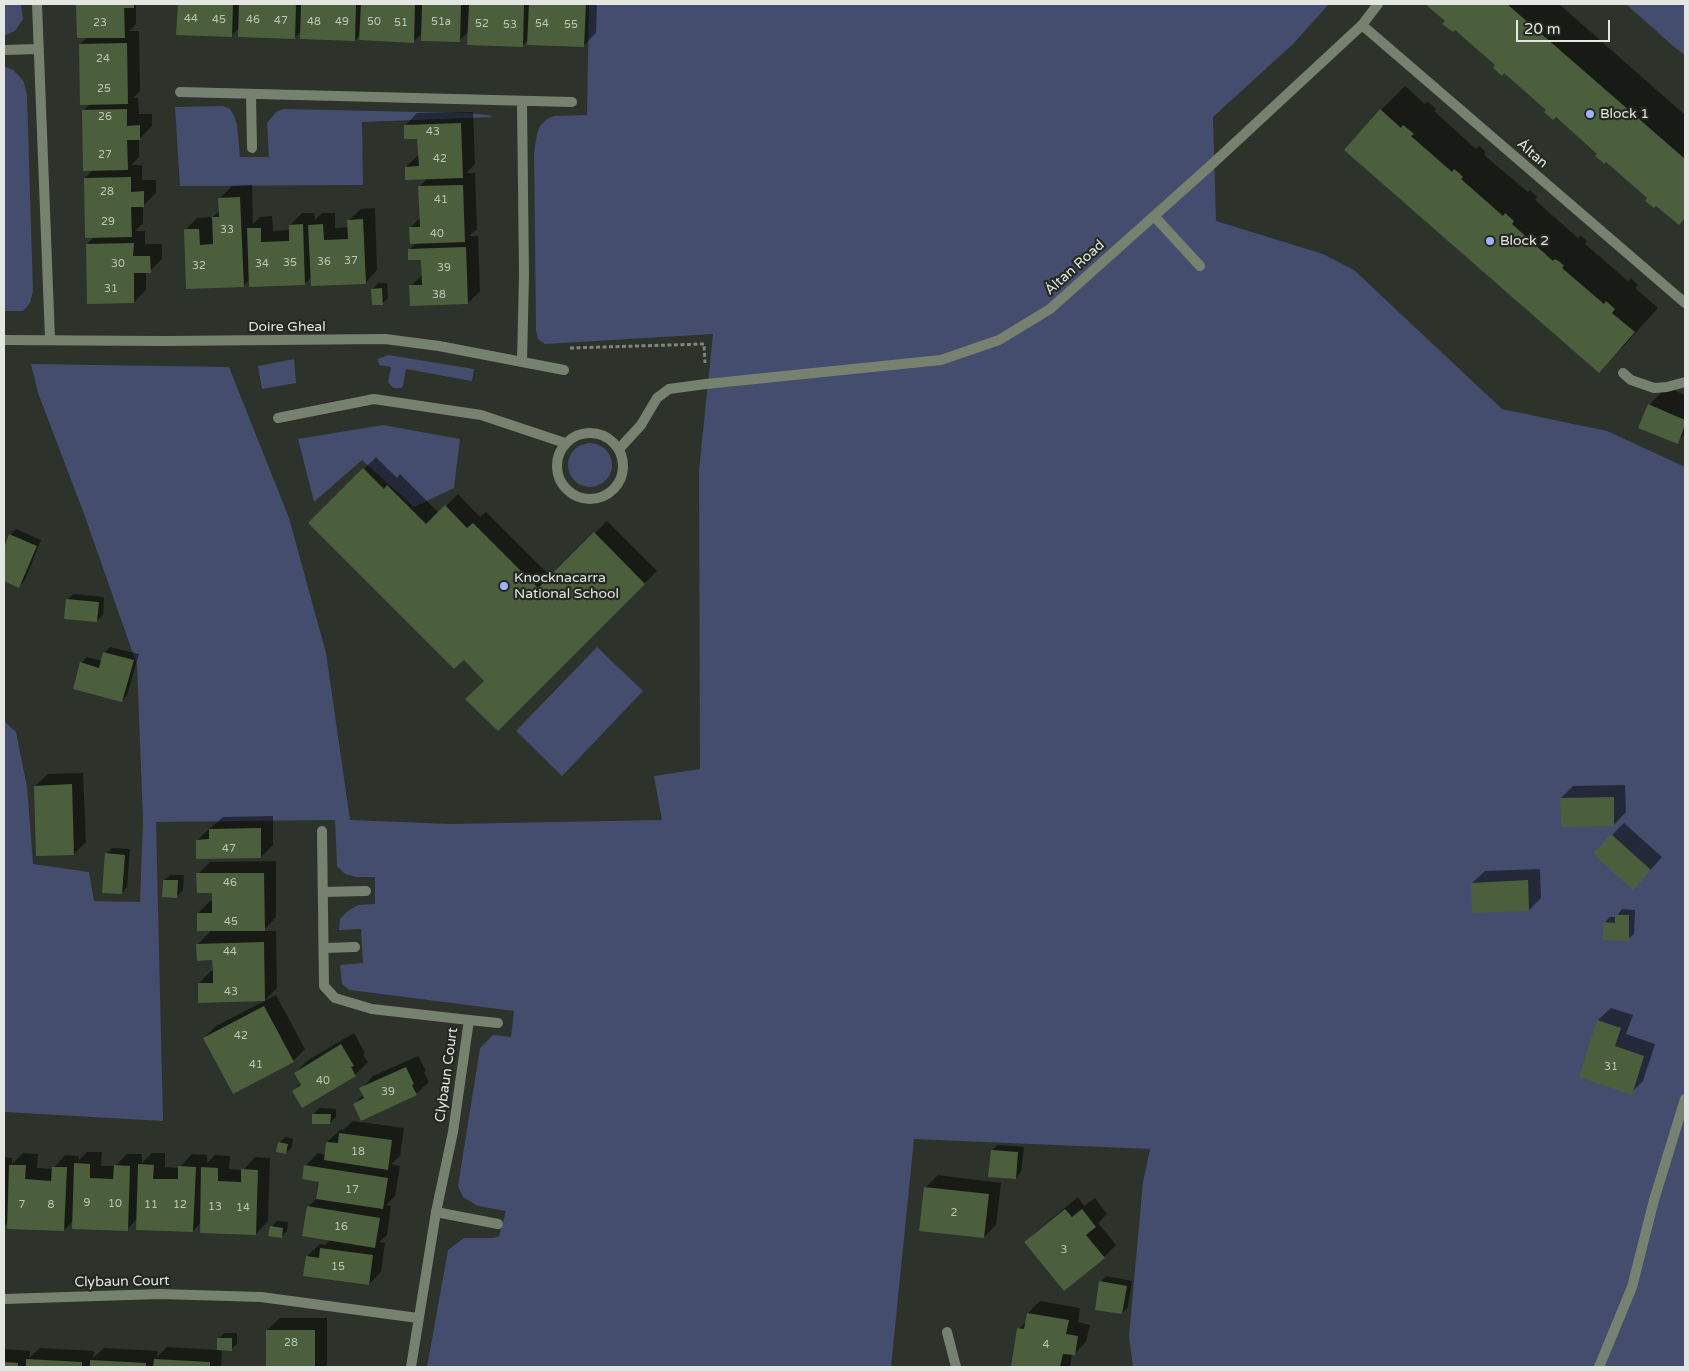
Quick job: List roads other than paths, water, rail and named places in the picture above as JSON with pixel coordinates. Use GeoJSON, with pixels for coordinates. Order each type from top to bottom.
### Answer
{"type":"FeatureCollection","features":[{"type":"Feature","properties":{"kind":"street"},"geometry":{"type":"LineString","coordinates":[[37,4],[50,339]]}},
{"type":"Feature","properties":{"kind":"street","name":"Áltan Road"},"geometry":{"type":"LineString","coordinates":[[619,449],[641,425],[657,398],[669,389],[941,360],[999,340],[1050,309],[1362,25],[1378,4]]}},
{"type":"Feature","properties":{"kind":"street","name":"Áltan"},"geometry":{"type":"LineString","coordinates":[[1362,25],[1685,303]]}},
{"type":"Feature","properties":{"kind":"street"},"geometry":{"type":"LineString","coordinates":[[4,50],[39,49]]}},
{"type":"Feature","properties":{"kind":"street"},"geometry":{"type":"LineString","coordinates":[[180,92],[572,102]]}},
{"type":"Feature","properties":{"kind":"street"},"geometry":{"type":"LineString","coordinates":[[251,94],[252,148]]}},
{"type":"Feature","properties":{"kind":"street"},"geometry":{"type":"LineString","coordinates":[[522,102],[524,301],[522,362]]}},
{"type":"Feature","properties":{"kind":"street"},"geometry":{"type":"LineString","coordinates":[[1154,216],[1200,266]]}},
{"type":"Feature","properties":{"kind":"street","name":"Doire Gheal"},"geometry":{"type":"LineString","coordinates":[[4,340],[385,339],[439,346],[564,370]]}},
{"type":"Feature","properties":{"kind":"street"},"geometry":{"type":"LineString","coordinates":[[1623,373],[1631,380],[1654,388],[1685,382]]}},
{"type":"Feature","properties":{"kind":"street"},"geometry":{"type":"LineString","coordinates":[[278,418],[374,399],[482,415],[565,443]]}},
{"type":"Feature","properties":{"kind":"street"},"geometry":{"type":"LineString","coordinates":[[594,432],[604,435],[612,441],[619,449],[624,469],[621,479],[615,488],[607,495],[586,499],[567,491],[557,473],[556,462],[559,452],[565,443],[573,436],[594,432]]}},
{"type":"Feature","properties":{"kind":"street","name":"Clybaun Court"},"geometry":{"type":"LineString","coordinates":[[322,832],[324,986],[335,998],[372,1009],[469,1020],[453,1132],[436,1212],[411,1367]]}},
{"type":"Feature","properties":{"kind":"street"},"geometry":{"type":"LineString","coordinates":[[323,892],[366,891]]}},
{"type":"Feature","properties":{"kind":"street"},"geometry":{"type":"LineString","coordinates":[[324,948],[355,947]]}},
{"type":"Feature","properties":{"kind":"street"},"geometry":{"type":"LineString","coordinates":[[469,1020],[498,1023]]}},
{"type":"Feature","properties":{"kind":"street"},"geometry":{"type":"LineString","coordinates":[[1599,1367],[1632,1286],[1654,1200],[1685,1099]]}},
{"type":"Feature","properties":{"kind":"street"},"geometry":{"type":"LineString","coordinates":[[436,1212],[498,1224]]}},
{"type":"Feature","properties":{"kind":"street","name":"Clybaun Court"},"geometry":{"type":"LineString","coordinates":[[4,1299],[160,1294],[261,1297],[418,1318]]}},
{"type":"Feature","properties":{"kind":"street"},"geometry":{"type":"LineString","coordinates":[[947,1332],[956,1367]]}},
{"type":"Feature","properties":{"kind":"place","name":"Block 1"},"geometry":{"type":"Point","coordinates":[1590,114]}},
{"type":"Feature","properties":{"kind":"place","name":"Block 2"},"geometry":{"type":"Point","coordinates":[1490,241]}},
{"type":"Feature","properties":{"kind":"place","name":"Knocknacarra National School"},"geometry":{"type":"Point","coordinates":[504,586]}}]}
